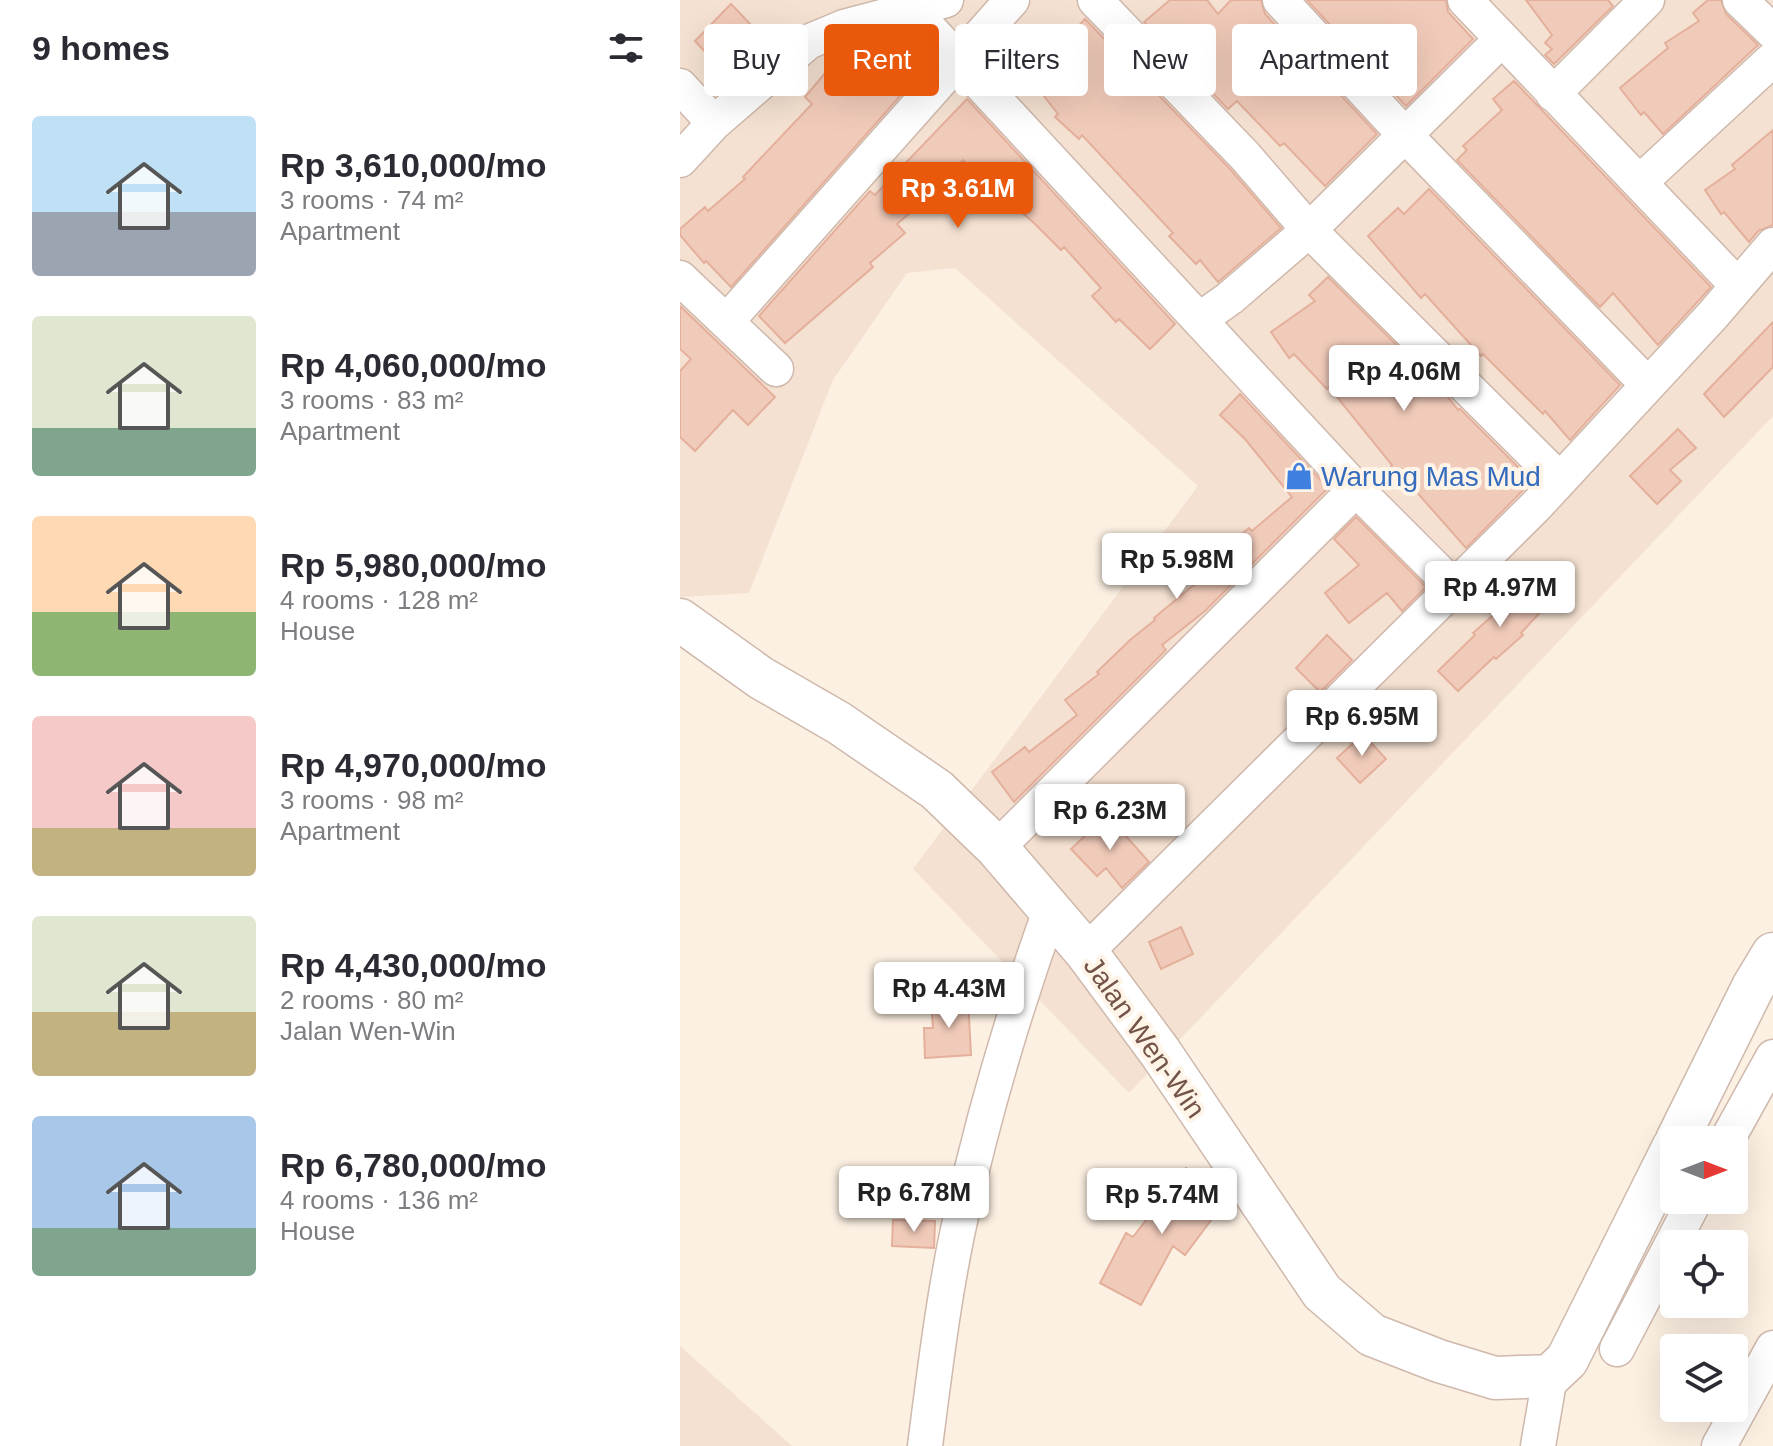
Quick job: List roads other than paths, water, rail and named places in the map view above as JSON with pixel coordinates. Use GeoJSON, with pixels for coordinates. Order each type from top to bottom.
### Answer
{"type":"FeatureCollection","features":[{"type":"Feature","properties":{"kind":"street"},"geometry":{"type":"LineString","coordinates":[[680,160],[714,123],[808,42],[844,27],[946,0]]}},
{"type":"Feature","properties":{"kind":"street"},"geometry":{"type":"LineString","coordinates":[[991,24],[1012,0]]}},
{"type":"Feature","properties":{"kind":"street"},"geometry":{"type":"LineString","coordinates":[[1280,0],[1404,134],[1648,385]]}},
{"type":"Feature","properties":{"kind":"street"},"geometry":{"type":"LineString","coordinates":[[1465,0],[1737,285]]}},
{"type":"Feature","properties":{"kind":"street"},"geometry":{"type":"LineString","coordinates":[[1553,94],[1647,0]]}},
{"type":"Feature","properties":{"kind":"street"},"geometry":{"type":"LineString","coordinates":[[1740,0],[1773,32]]}},
{"type":"Feature","properties":{"kind":"street"},"geometry":{"type":"LineString","coordinates":[[1098,1],[1245,156],[1309,230],[1560,480]]}},
{"type":"Feature","properties":{"kind":"street"},"geometry":{"type":"LineString","coordinates":[[910,8],[955,58]]}},
{"type":"Feature","properties":{"kind":"street"},"geometry":{"type":"LineString","coordinates":[[1199,320],[1230,298],[1309,230],[1501,40]]}},
{"type":"Feature","properties":{"kind":"street"},"geometry":{"type":"LineString","coordinates":[[1640,182],[1773,59]]}},
{"type":"Feature","properties":{"kind":"street"},"geometry":{"type":"LineString","coordinates":[[727,321],[955,64]]}},
{"type":"Feature","properties":{"kind":"street"},"geometry":{"type":"LineString","coordinates":[[680,86],[714,123]]}},
{"type":"Feature","properties":{"kind":"street"},"geometry":{"type":"LineString","coordinates":[[991,96],[1356,489],[1455,588]]}},
{"type":"Feature","properties":{"kind":"street"},"geometry":{"type":"LineString","coordinates":[[1086,952],[1455,588],[1560,480],[1712,316],[1773,245]]}},
{"type":"Feature","properties":{"kind":"street"},"geometry":{"type":"LineString","coordinates":[[680,278],[776,369]]}},
{"type":"Feature","properties":{"kind":"street"},"geometry":{"type":"LineString","coordinates":[[997,848],[1356,489]]}},
{"type":"Feature","properties":{"kind":"street","name":"Jalan Wen-Win"},"geometry":{"type":"LineString","coordinates":[[680,620],[761,678],[839,723],[937,790],[997,848],[1086,952],[1160,1052],[1322,1292],[1372,1335],[1439,1361],[1495,1378],[1550,1376]]}},
{"type":"Feature","properties":{"kind":"street"},"geometry":{"type":"LineString","coordinates":[[925,1446],[939,1337],[960,1218],[1020,998],[1050,911]]}},
{"type":"Feature","properties":{"kind":"street"},"geometry":{"type":"LineString","coordinates":[[1685,1126],[1766,979]]}},
{"type":"Feature","properties":{"kind":"street"},"geometry":{"type":"LineString","coordinates":[[1735,1126],[1773,1057]]}},
{"type":"Feature","properties":{"kind":"street"},"geometry":{"type":"LineString","coordinates":[[1538,1446],[1550,1376],[1573,1350],[1660,1174]]}},
{"type":"Feature","properties":{"kind":"street"},"geometry":{"type":"LineString","coordinates":[[1617,1349],[1688,1214]]}},
{"type":"Feature","properties":{"kind":"street"},"geometry":{"type":"LineString","coordinates":[[1719,1446],[1773,1348]]}},
{"type":"Feature","properties":{"kind":"place","name":"Warung Mas Mud"},"geometry":{"type":"Point","coordinates":[1299,476]}}]}
